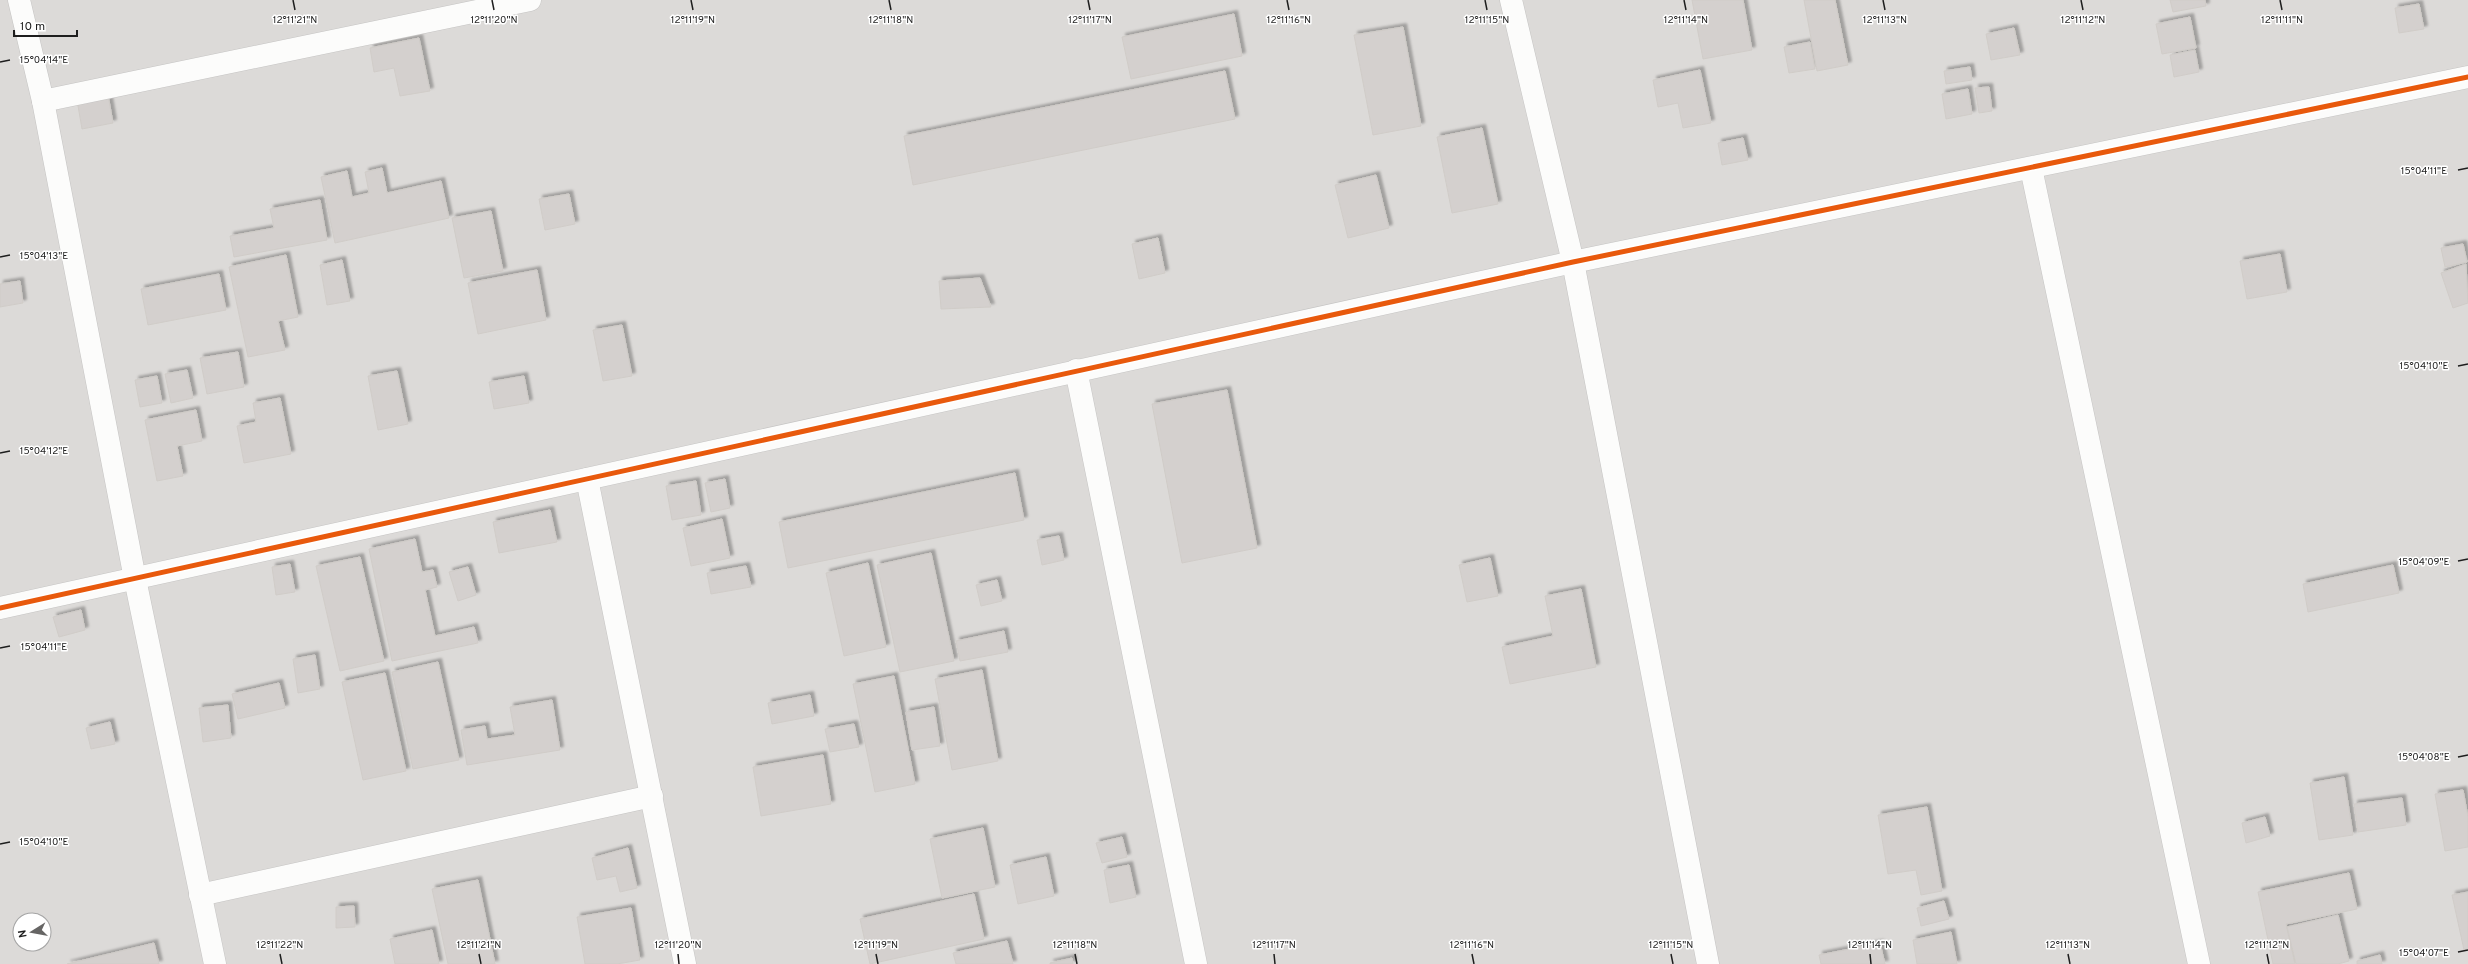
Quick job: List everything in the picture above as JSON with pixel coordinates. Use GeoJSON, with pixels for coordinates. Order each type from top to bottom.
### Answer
{"type":"FeatureCollection","features":[{"type":"Feature","properties":{"kind":"street"},"geometry":{"type":"LineString","coordinates":[[19,0],[43,101],[135,579],[215,964]]}},
{"type":"Feature","properties":{"kind":"street"},"geometry":{"type":"LineString","coordinates":[[43,101],[530,0]]}},
{"type":"Feature","properties":{"kind":"street"},"geometry":{"type":"LineString","coordinates":[[1511,0],[1573,262],[1708,964]]}},
{"type":"Feature","properties":{"kind":"street"},"geometry":{"type":"LineString","coordinates":[[0,608],[1076,370],[1573,262],[2468,77]]}},
{"type":"Feature","properties":{"kind":"street"},"geometry":{"type":"LineString","coordinates":[[2031,168],[2199,964]]}},
{"type":"Feature","properties":{"kind":"street"},"geometry":{"type":"LineString","coordinates":[[1076,370],[1196,964]]}},
{"type":"Feature","properties":{"kind":"street"},"geometry":{"type":"LineString","coordinates":[[587,479],[685,964]]}},
{"type":"Feature","properties":{"kind":"street"},"geometry":{"type":"LineString","coordinates":[[200,895],[652,796]]}},
{"type":"Feature","properties":{"kind":"shaded area"},"geometry":{"type":"Polygon","coordinates":[[[0,0],[2468,0],[2468,964],[0,964],[0,0]]]}},
{"type":"Feature","properties":{"kind":"building"},"geometry":{"type":"Polygon","coordinates":[[[1692,0],[1743,0],[1752,50],[1703,59],[1692,0]]]}},
{"type":"Feature","properties":{"kind":"building"},"geometry":{"type":"Polygon","coordinates":[[[1804,0],[1835,0],[1848,65],[1817,71],[1804,0]]]}},
{"type":"Feature","properties":{"kind":"building"},"geometry":{"type":"Polygon","coordinates":[[[2170,0],[2205,0],[2206,6],[2173,12],[2170,0]]]}},
{"type":"Feature","properties":{"kind":"building"},"geometry":{"type":"Polygon","coordinates":[[[2419,4],[2424,29],[2399,33],[2395,8],[2419,4]]]}},
{"type":"Feature","properties":{"kind":"building"},"geometry":{"type":"Polygon","coordinates":[[[1234,14],[1242,56],[1131,79],[1122,37],[1234,14]]]}},
{"type":"Feature","properties":{"kind":"building"},"geometry":{"type":"Polygon","coordinates":[[[2190,17],[2196,48],[2162,54],[2156,24],[2190,17]]]}},
{"type":"Feature","properties":{"kind":"building"},"geometry":{"type":"Polygon","coordinates":[[[1403,27],[1421,126],[1373,135],[1354,35],[1403,27]]]}},
{"type":"Feature","properties":{"kind":"building"},"geometry":{"type":"Polygon","coordinates":[[[2014,28],[2020,55],[1991,60],[1986,34],[2014,28]]]}},
{"type":"Feature","properties":{"kind":"building"},"geometry":{"type":"Polygon","coordinates":[[[419,38],[430,91],[400,96],[394,68],[374,72],[370,48],[419,38]]]}},
{"type":"Feature","properties":{"kind":"building"},"geometry":{"type":"Polygon","coordinates":[[[1810,42],[1815,69],[1789,73],[1784,47],[1810,42]]]}},
{"type":"Feature","properties":{"kind":"building"},"geometry":{"type":"Polygon","coordinates":[[[2195,50],[2199,72],[2174,77],[2170,55],[2195,50]]]}},
{"type":"Feature","properties":{"kind":"building"},"geometry":{"type":"Polygon","coordinates":[[[1970,67],[1972,80],[1946,84],[1944,71],[1970,67]]]}},
{"type":"Feature","properties":{"kind":"building"},"geometry":{"type":"Polygon","coordinates":[[[1700,70],[1711,123],[1683,128],[1678,103],[1658,107],[1653,80],[1700,70]]]}},
{"type":"Feature","properties":{"kind":"building"},"geometry":{"type":"Polygon","coordinates":[[[1225,71],[1235,119],[913,185],[904,136],[1225,71]]]}},
{"type":"Feature","properties":{"kind":"building"},"geometry":{"type":"Polygon","coordinates":[[[1989,87],[1992,111],[1979,113],[1975,88],[1989,87]]]}},
{"type":"Feature","properties":{"kind":"building"},"geometry":{"type":"Polygon","coordinates":[[[1968,89],[1972,114],[1946,119],[1942,94],[1968,89]]]}},
{"type":"Feature","properties":{"kind":"building"},"geometry":{"type":"Polygon","coordinates":[[[108,95],[113,123],[82,129],[77,100],[108,95]]]}},
{"type":"Feature","properties":{"kind":"building"},"geometry":{"type":"Polygon","coordinates":[[[1482,128],[1498,204],[1452,213],[1437,137],[1482,128]]]}},
{"type":"Feature","properties":{"kind":"building"},"geometry":{"type":"Polygon","coordinates":[[[1743,138],[1748,160],[1722,165],[1718,143],[1743,138]]]}},
{"type":"Feature","properties":{"kind":"building"},"geometry":{"type":"Polygon","coordinates":[[[382,168],[387,193],[441,181],[449,218],[335,243],[321,177],[347,171],[352,197],[369,193],[365,172],[382,168]]]}},
{"type":"Feature","properties":{"kind":"building"},"geometry":{"type":"Polygon","coordinates":[[[1376,175],[1389,228],[1348,238],[1335,185],[1376,175]]]}},
{"type":"Feature","properties":{"kind":"building"},"geometry":{"type":"Polygon","coordinates":[[[569,194],[575,224],[545,230],[539,199],[569,194]]]}},
{"type":"Feature","properties":{"kind":"building"},"geometry":{"type":"Polygon","coordinates":[[[320,200],[327,240],[234,257],[230,236],[274,228],[270,209],[320,200]]]}},
{"type":"Feature","properties":{"kind":"building"},"geometry":{"type":"Polygon","coordinates":[[[491,211],[503,271],[464,278],[452,218],[491,211]]]}},
{"type":"Feature","properties":{"kind":"building"},"geometry":{"type":"Polygon","coordinates":[[[1158,238],[1165,273],[1139,279],[1132,244],[1158,238]]]}},
{"type":"Feature","properties":{"kind":"building"},"geometry":{"type":"Polygon","coordinates":[[[2463,244],[2467,262],[2445,267],[2441,248],[2463,244]]]}},
{"type":"Feature","properties":{"kind":"building"},"geometry":{"type":"Polygon","coordinates":[[[2280,254],[2287,292],[2247,299],[2240,261],[2280,254]]]}},
{"type":"Feature","properties":{"kind":"building"},"geometry":{"type":"Polygon","coordinates":[[[286,255],[298,317],[278,321],[285,350],[248,357],[229,267],[286,255]]]}},
{"type":"Feature","properties":{"kind":"building"},"geometry":{"type":"Polygon","coordinates":[[[342,260],[350,301],[327,305],[320,265],[342,260]]]}},
{"type":"Feature","properties":{"kind":"building"},"geometry":{"type":"Polygon","coordinates":[[[2466,264],[2468,303],[2453,308],[2441,273],[2466,264]]]}},
{"type":"Feature","properties":{"kind":"building"},"geometry":{"type":"Polygon","coordinates":[[[537,270],[546,320],[478,334],[468,283],[537,270]]]}},
{"type":"Feature","properties":{"kind":"building"},"geometry":{"type":"Polygon","coordinates":[[[219,274],[226,310],[148,325],[141,289],[219,274]]]}},
{"type":"Feature","properties":{"kind":"building"},"geometry":{"type":"Polygon","coordinates":[[[980,278],[991,307],[941,309],[939,281],[980,278]]]}},
{"type":"Feature","properties":{"kind":"building"},"geometry":{"type":"Polygon","coordinates":[[[20,281],[23,303],[0,307],[0,284],[20,281]]]}},
{"type":"Feature","properties":{"kind":"building"},"geometry":{"type":"Polygon","coordinates":[[[622,325],[632,376],[603,381],[593,330],[622,325]]]}},
{"type":"Feature","properties":{"kind":"building"},"geometry":{"type":"Polygon","coordinates":[[[238,352],[244,387],[207,394],[200,358],[238,352]]]}},
{"type":"Feature","properties":{"kind":"building"},"geometry":{"type":"Polygon","coordinates":[[[187,370],[193,398],[171,403],[165,374],[187,370]]]}},
{"type":"Feature","properties":{"kind":"building"},"geometry":{"type":"Polygon","coordinates":[[[397,371],[408,424],[378,430],[368,376],[397,371]]]}},
{"type":"Feature","properties":{"kind":"building"},"geometry":{"type":"Polygon","coordinates":[[[157,376],[162,403],[140,407],[135,380],[157,376]]]}},
{"type":"Feature","properties":{"kind":"building"},"geometry":{"type":"Polygon","coordinates":[[[524,376],[529,403],[494,409],[489,382],[524,376]]]}},
{"type":"Feature","properties":{"kind":"building"},"geometry":{"type":"Polygon","coordinates":[[[1227,390],[1257,548],[1182,563],[1152,404],[1227,390]]]}},
{"type":"Feature","properties":{"kind":"building"},"geometry":{"type":"Polygon","coordinates":[[[280,398],[291,454],[244,463],[237,426],[256,422],[253,403],[280,398]]]}},
{"type":"Feature","properties":{"kind":"building"},"geometry":{"type":"Polygon","coordinates":[[[196,410],[202,441],[177,446],[183,476],[157,481],[145,420],[196,410]]]}},
{"type":"Feature","properties":{"kind":"building"},"geometry":{"type":"Polygon","coordinates":[[[1015,473],[1024,520],[788,568],[779,522],[1015,473]]]}},
{"type":"Feature","properties":{"kind":"building"},"geometry":{"type":"Polygon","coordinates":[[[725,479],[730,508],[711,512],[705,483],[725,479]]]}},
{"type":"Feature","properties":{"kind":"building"},"geometry":{"type":"Polygon","coordinates":[[[696,481],[701,515],[672,520],[666,486],[696,481]]]}},
{"type":"Feature","properties":{"kind":"building"},"geometry":{"type":"Polygon","coordinates":[[[550,510],[557,542],[499,553],[493,522],[550,510]]]}},
{"type":"Feature","properties":{"kind":"building"},"geometry":{"type":"Polygon","coordinates":[[[722,519],[730,558],[691,566],[683,528],[722,519]]]}},
{"type":"Feature","properties":{"kind":"building"},"geometry":{"type":"Polygon","coordinates":[[[1059,536],[1064,560],[1042,565],[1037,540],[1059,536]]]}},
{"type":"Feature","properties":{"kind":"building"},"geometry":{"type":"Polygon","coordinates":[[[415,539],[422,572],[433,570],[437,587],[425,590],[435,636],[474,627],[478,643],[392,661],[369,549],[415,539]]]}},
{"type":"Feature","properties":{"kind":"building"},"geometry":{"type":"Polygon","coordinates":[[[931,553],[954,661],[900,672],[877,565],[931,553]]]}},
{"type":"Feature","properties":{"kind":"building"},"geometry":{"type":"Polygon","coordinates":[[[360,557],[384,661],[340,671],[316,566],[360,557]]]}},
{"type":"Feature","properties":{"kind":"building"},"geometry":{"type":"Polygon","coordinates":[[[1490,558],[1498,596],[1467,602],[1459,565],[1490,558]]]}},
{"type":"Feature","properties":{"kind":"building"},"geometry":{"type":"Polygon","coordinates":[[[868,563],[886,647],[844,656],[826,573],[868,563]]]}},
{"type":"Feature","properties":{"kind":"building"},"geometry":{"type":"Polygon","coordinates":[[[290,564],[295,592],[276,595],[272,567],[290,564]]]}},
{"type":"Feature","properties":{"kind":"building"},"geometry":{"type":"Polygon","coordinates":[[[2393,565],[2399,593],[2308,612],[2303,584],[2393,565]]]}},
{"type":"Feature","properties":{"kind":"building"},"geometry":{"type":"Polygon","coordinates":[[[746,566],[751,587],[711,594],[707,573],[746,566]]]}},
{"type":"Feature","properties":{"kind":"building"},"geometry":{"type":"Polygon","coordinates":[[[468,567],[476,595],[458,601],[449,572],[468,567]]]}},
{"type":"Feature","properties":{"kind":"building"},"geometry":{"type":"Polygon","coordinates":[[[997,580],[1002,601],[981,606],[976,585],[997,580]]]}},
{"type":"Feature","properties":{"kind":"building"},"geometry":{"type":"Polygon","coordinates":[[[1581,589],[1596,667],[1510,684],[1502,647],[1553,636],[1545,596],[1581,589]]]}},
{"type":"Feature","properties":{"kind":"building"},"geometry":{"type":"Polygon","coordinates":[[[81,610],[85,630],[59,637],[53,617],[81,610]]]}},
{"type":"Feature","properties":{"kind":"building"},"geometry":{"type":"Polygon","coordinates":[[[1004,631],[1008,652],[960,661],[956,641],[1004,631]]]}},
{"type":"Feature","properties":{"kind":"building"},"geometry":{"type":"Polygon","coordinates":[[[315,655],[320,689],[298,693],[293,659],[315,655]]]}},
{"type":"Feature","properties":{"kind":"building"},"geometry":{"type":"Polygon","coordinates":[[[438,662],[459,760],[413,769],[392,672],[438,662]]]}},
{"type":"Feature","properties":{"kind":"building"},"geometry":{"type":"Polygon","coordinates":[[[982,670],[998,761],[952,770],[935,679],[982,670]]]}},
{"type":"Feature","properties":{"kind":"building"},"geometry":{"type":"Polygon","coordinates":[[[385,673],[406,771],[363,780],[342,682],[385,673]]]}},
{"type":"Feature","properties":{"kind":"building"},"geometry":{"type":"Polygon","coordinates":[[[894,676],[915,784],[875,792],[853,684],[894,676]]]}},
{"type":"Feature","properties":{"kind":"building"},"geometry":{"type":"Polygon","coordinates":[[[279,683],[285,708],[238,719],[232,694],[279,683]]]}},
{"type":"Feature","properties":{"kind":"building"},"geometry":{"type":"Polygon","coordinates":[[[810,695],[814,716],[772,724],[768,703],[810,695]]]}},
{"type":"Feature","properties":{"kind":"building"},"geometry":{"type":"Polygon","coordinates":[[[552,700],[560,750],[467,765],[461,730],[485,726],[487,739],[515,735],[510,707],[552,700]]]}},
{"type":"Feature","properties":{"kind":"building"},"geometry":{"type":"Polygon","coordinates":[[[228,705],[231,738],[203,742],[199,708],[228,705]]]}},
{"type":"Feature","properties":{"kind":"building"},"geometry":{"type":"Polygon","coordinates":[[[934,707],[940,746],[912,750],[906,712],[934,707]]]}},
{"type":"Feature","properties":{"kind":"building"},"geometry":{"type":"Polygon","coordinates":[[[110,722],[115,744],[91,749],[86,728],[110,722]]]}},
{"type":"Feature","properties":{"kind":"building"},"geometry":{"type":"Polygon","coordinates":[[[854,724],[859,747],[830,752],[825,729],[854,724]]]}},
{"type":"Feature","properties":{"kind":"building"},"geometry":{"type":"Polygon","coordinates":[[[823,755],[831,804],[761,816],[753,767],[823,755]]]}},
{"type":"Feature","properties":{"kind":"building"},"geometry":{"type":"Polygon","coordinates":[[[2344,777],[2353,835],[2319,840],[2310,783],[2344,777]]]}},
{"type":"Feature","properties":{"kind":"building"},"geometry":{"type":"Polygon","coordinates":[[[2463,790],[2468,817],[2468,847],[2445,851],[2435,794],[2463,790]]]}},
{"type":"Feature","properties":{"kind":"building"},"geometry":{"type":"Polygon","coordinates":[[[2402,798],[2406,825],[2358,832],[2354,804],[2402,798]]]}},
{"type":"Feature","properties":{"kind":"building"},"geometry":{"type":"Polygon","coordinates":[[[1927,807],[1942,891],[1921,895],[1916,870],[1888,874],[1878,815],[1927,807]]]}},
{"type":"Feature","properties":{"kind":"building"},"geometry":{"type":"Polygon","coordinates":[[[2265,817],[2270,836],[2246,843],[2242,823],[2265,817]]]}},
{"type":"Feature","properties":{"kind":"building"},"geometry":{"type":"Polygon","coordinates":[[[983,828],[995,887],[942,898],[930,839],[983,828]]]}},
{"type":"Feature","properties":{"kind":"building"},"geometry":{"type":"Polygon","coordinates":[[[1122,837],[1127,857],[1102,863],[1096,843],[1122,837]]]}},
{"type":"Feature","properties":{"kind":"building"},"geometry":{"type":"Polygon","coordinates":[[[628,848],[637,888],[620,892],[616,876],[597,880],[592,858],[628,848]]]}},
{"type":"Feature","properties":{"kind":"building"},"geometry":{"type":"Polygon","coordinates":[[[1046,857],[1054,896],[1018,904],[1010,865],[1046,857]]]}},
{"type":"Feature","properties":{"kind":"building"},"geometry":{"type":"Polygon","coordinates":[[[1129,865],[1136,897],[1110,903],[1104,870],[1129,865]]]}},
{"type":"Feature","properties":{"kind":"building"},"geometry":{"type":"Polygon","coordinates":[[[2349,873],[2357,909],[2286,924],[2295,964],[2273,964],[2258,892],[2349,873]]]}},
{"type":"Feature","properties":{"kind":"building"},"geometry":{"type":"Polygon","coordinates":[[[478,880],[495,964],[448,964],[432,889],[478,880]]]}},
{"type":"Feature","properties":{"kind":"building"},"geometry":{"type":"Polygon","coordinates":[[[2468,892],[2468,949],[2464,950],[2452,895],[2468,892]]]}},
{"type":"Feature","properties":{"kind":"building"},"geometry":{"type":"Polygon","coordinates":[[[974,894],[984,939],[870,964],[860,919],[974,894]]]}},
{"type":"Feature","properties":{"kind":"building"},"geometry":{"type":"Polygon","coordinates":[[[1944,901],[1949,919],[1921,926],[1917,908],[1944,901]]]}},
{"type":"Feature","properties":{"kind":"building"},"geometry":{"type":"Polygon","coordinates":[[[354,906],[355,927],[336,928],[336,907],[354,906]]]}},
{"type":"Feature","properties":{"kind":"building"},"geometry":{"type":"Polygon","coordinates":[[[631,908],[640,960],[617,964],[585,964],[577,917],[631,908]]]}},
{"type":"Feature","properties":{"kind":"building"},"geometry":{"type":"Polygon","coordinates":[[[2338,915],[2349,961],[2338,964],[2296,964],[2287,927],[2338,915]]]}},
{"type":"Feature","properties":{"kind":"building"},"geometry":{"type":"Polygon","coordinates":[[[432,930],[439,964],[395,964],[390,939],[432,930]]]}},
{"type":"Feature","properties":{"kind":"building"},"geometry":{"type":"Polygon","coordinates":[[[1951,932],[1957,964],[1917,964],[1913,940],[1951,932]]]}},
{"type":"Feature","properties":{"kind":"building"},"geometry":{"type":"Polygon","coordinates":[[[1007,941],[1013,964],[956,964],[953,953],[1007,941]]]}},
{"type":"Feature","properties":{"kind":"building"},"geometry":{"type":"Polygon","coordinates":[[[154,943],[159,964],[67,964],[154,943]]]}},
{"type":"Feature","properties":{"kind":"building"},"geometry":{"type":"Polygon","coordinates":[[[1880,943],[1885,964],[1821,964],[1819,955],[1880,943]]]}},
{"type":"Feature","properties":{"kind":"building"},"geometry":{"type":"Polygon","coordinates":[[[2380,955],[2382,964],[2357,964],[2357,961],[2380,955]]]}},
{"type":"Feature","properties":{"kind":"building"},"geometry":{"type":"Polygon","coordinates":[[[1072,958],[1073,964],[1050,964],[1050,963],[1072,958]]]}},
{"type":"Feature","properties":{"kind":"cycle path"},"geometry":{"type":"LineString","coordinates":[[0,608],[1573,262],[2468,77]]}}]}
